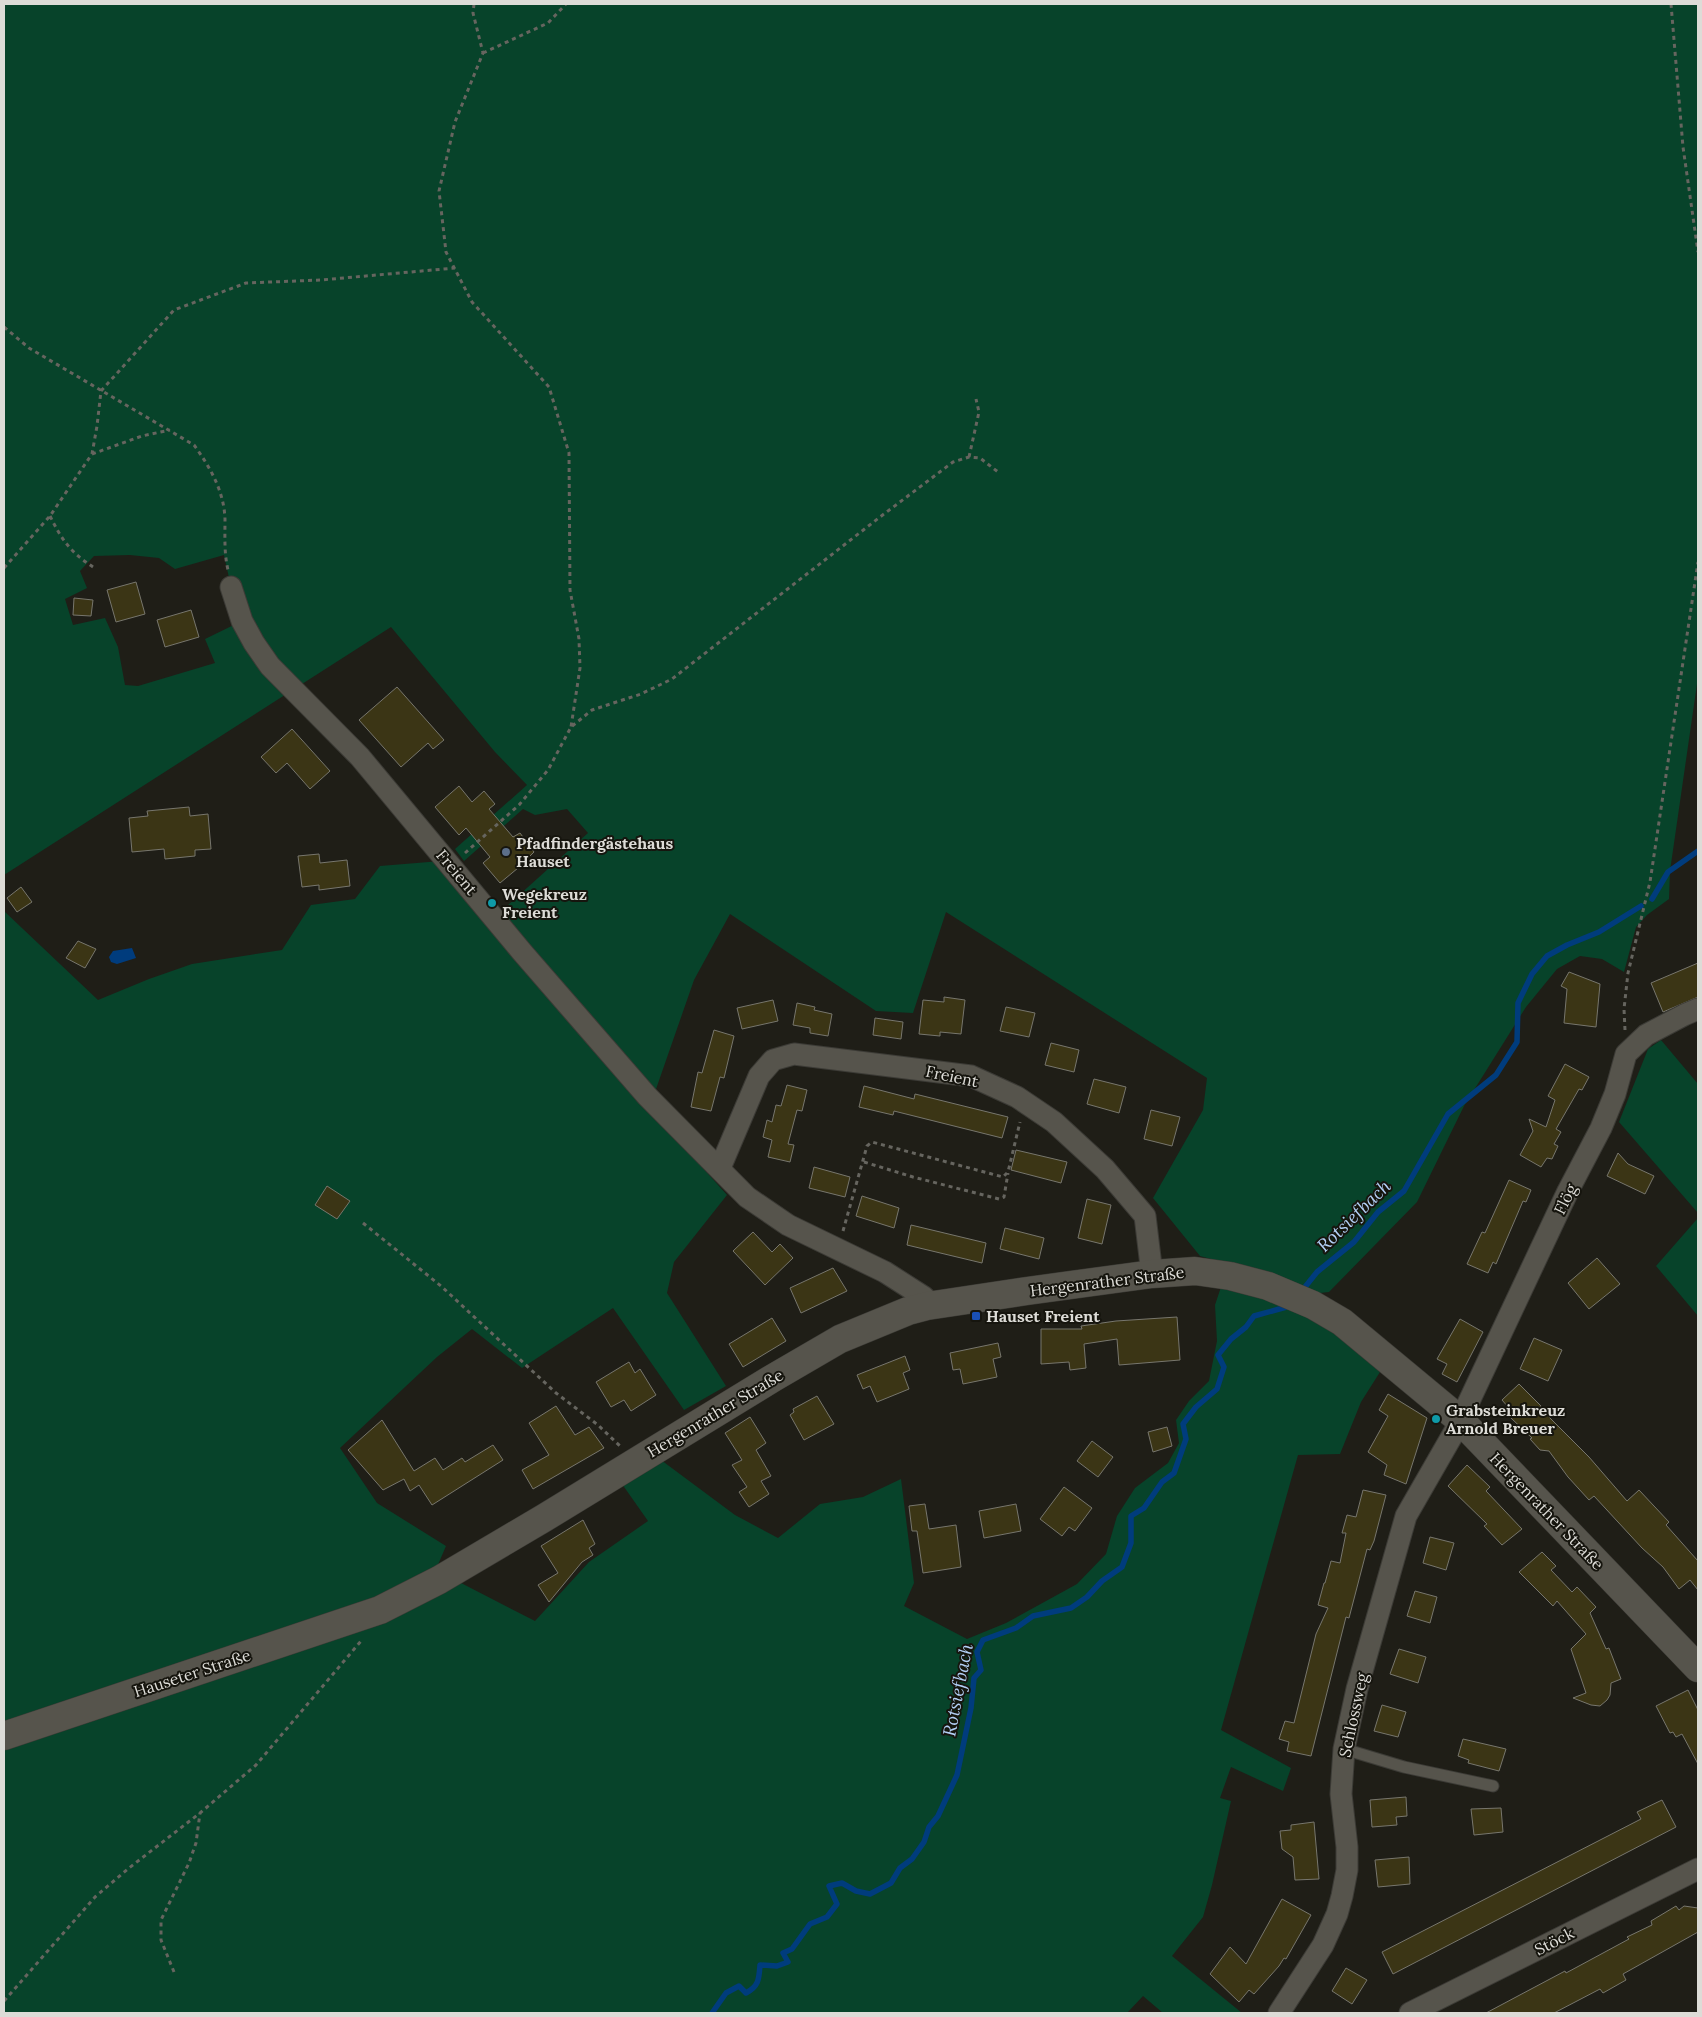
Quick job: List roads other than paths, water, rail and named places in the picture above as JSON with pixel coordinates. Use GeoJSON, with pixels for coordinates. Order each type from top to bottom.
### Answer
{"type":"FeatureCollection","features":[{"type":"Feature","properties":{"kind":"street","name":"Freient"},"geometry":{"type":"LineString","coordinates":[[231,586],[242,621],[270,666],[360,757],[452,865],[522,952],[647,1096],[747,1197],[788,1225],[885,1272],[924,1297],[927,1306]]}},
{"type":"Feature","properties":{"kind":"street","name":"Flög"},"geometry":{"type":"LineString","coordinates":[[1460,1420],[1568,1191],[1601,1128],[1616,1094],[1626,1054],[1646,1035],[1684,1015],[1698,1010]]}},
{"type":"Feature","properties":{"kind":"street","name":"Freient"},"geometry":{"type":"LineString","coordinates":[[720,1168],[759,1076],[773,1060],[794,1054],[971,1076],[1024,1102],[1054,1122],[1105,1170],[1145,1216],[1152,1274]]}},
{"type":"Feature","properties":{"kind":"street","name":"Hergenrather Straße"},"geometry":{"type":"LineString","coordinates":[[380,1610],[438,1580],[840,1339],[927,1306],[1152,1274],[1195,1271],[1230,1276],[1268,1286],[1313,1306],[1342,1322],[1460,1420],[1698,1668]]}},
{"type":"Feature","properties":{"kind":"street","name":"Schlossweg"},"geometry":{"type":"LineString","coordinates":[[1279,2013],[1323,1945],[1337,1914],[1346,1870],[1347,1846],[1341,1794],[1344,1749],[1357,1689],[1406,1516],[1460,1420]]}},
{"type":"Feature","properties":{"kind":"street","name":"Hauseter Straße"},"geometry":{"type":"LineString","coordinates":[[4,1736],[380,1610]]}},
{"type":"Feature","properties":{"kind":"street","name":"Stöck"},"geometry":{"type":"LineString","coordinates":[[1410,2013],[1698,1869]]}},
{"type":"Feature","properties":{"kind":"lane"},"geometry":{"type":"LineString","coordinates":[[1344,1749],[1404,1767],[1493,1786]]}},
{"type":"Feature","properties":{"kind":"water"},"geometry":{"type":"Polygon","coordinates":[[[132,948],[136,958],[117,964],[111,962],[109,957],[113,951],[132,948]]]}},
{"type":"Feature","properties":{"kind":"waterway","name":"Rotsiefbach"},"geometry":{"type":"LineString","coordinates":[[1652,899],[1668,872],[1698,851]]}},
{"type":"Feature","properties":{"kind":"waterway","name":"Rotsiefbach"},"geometry":{"type":"LineString","coordinates":[[1305,1287],[1317,1272],[1354,1242],[1378,1212],[1404,1191],[1448,1114],[1496,1075],[1517,1042],[1518,1003],[1532,974],[1547,956],[1567,945],[1599,932],[1641,906]]}},
{"type":"Feature","properties":{"kind":"waterway","name":"Rotsiefbach"},"geometry":{"type":"LineString","coordinates":[[712,2013],[726,1993],[739,1986],[746,1993],[754,1988],[759,1978],[760,1965],[777,1966],[788,1962],[783,1953],[792,1949],[810,1924],[827,1917],[837,1904],[829,1886],[842,1883],[856,1891],[870,1894],[891,1883],[900,1868],[912,1859],[924,1842],[929,1827],[938,1816],[957,1775],[971,1708],[974,1678],[981,1670],[977,1652],[983,1640],[1016,1628],[1033,1616],[1071,1608],[1087,1597],[1102,1581],[1122,1567],[1131,1543],[1131,1516],[1144,1508],[1162,1482],[1174,1473],[1186,1439],[1183,1424],[1196,1407],[1217,1389],[1224,1367],[1218,1355],[1231,1339],[1246,1327],[1254,1316],[1290,1306]]}},
{"type":"Feature","properties":{"kind":"place","name":"Pfadfindergästehaus Hauset"},"geometry":{"type":"Point","coordinates":[506,852]}},
{"type":"Feature","properties":{"kind":"place","name":"Wegekreuz Freient"},"geometry":{"type":"Point","coordinates":[492,903]}},
{"type":"Feature","properties":{"kind":"place","name":"Hauset Freient"},"geometry":{"type":"Point","coordinates":[976,1316]}},
{"type":"Feature","properties":{"kind":"place","name":"Grabsteinkreuz Arnold Breuer"},"geometry":{"type":"Point","coordinates":[1436,1419]}}]}
